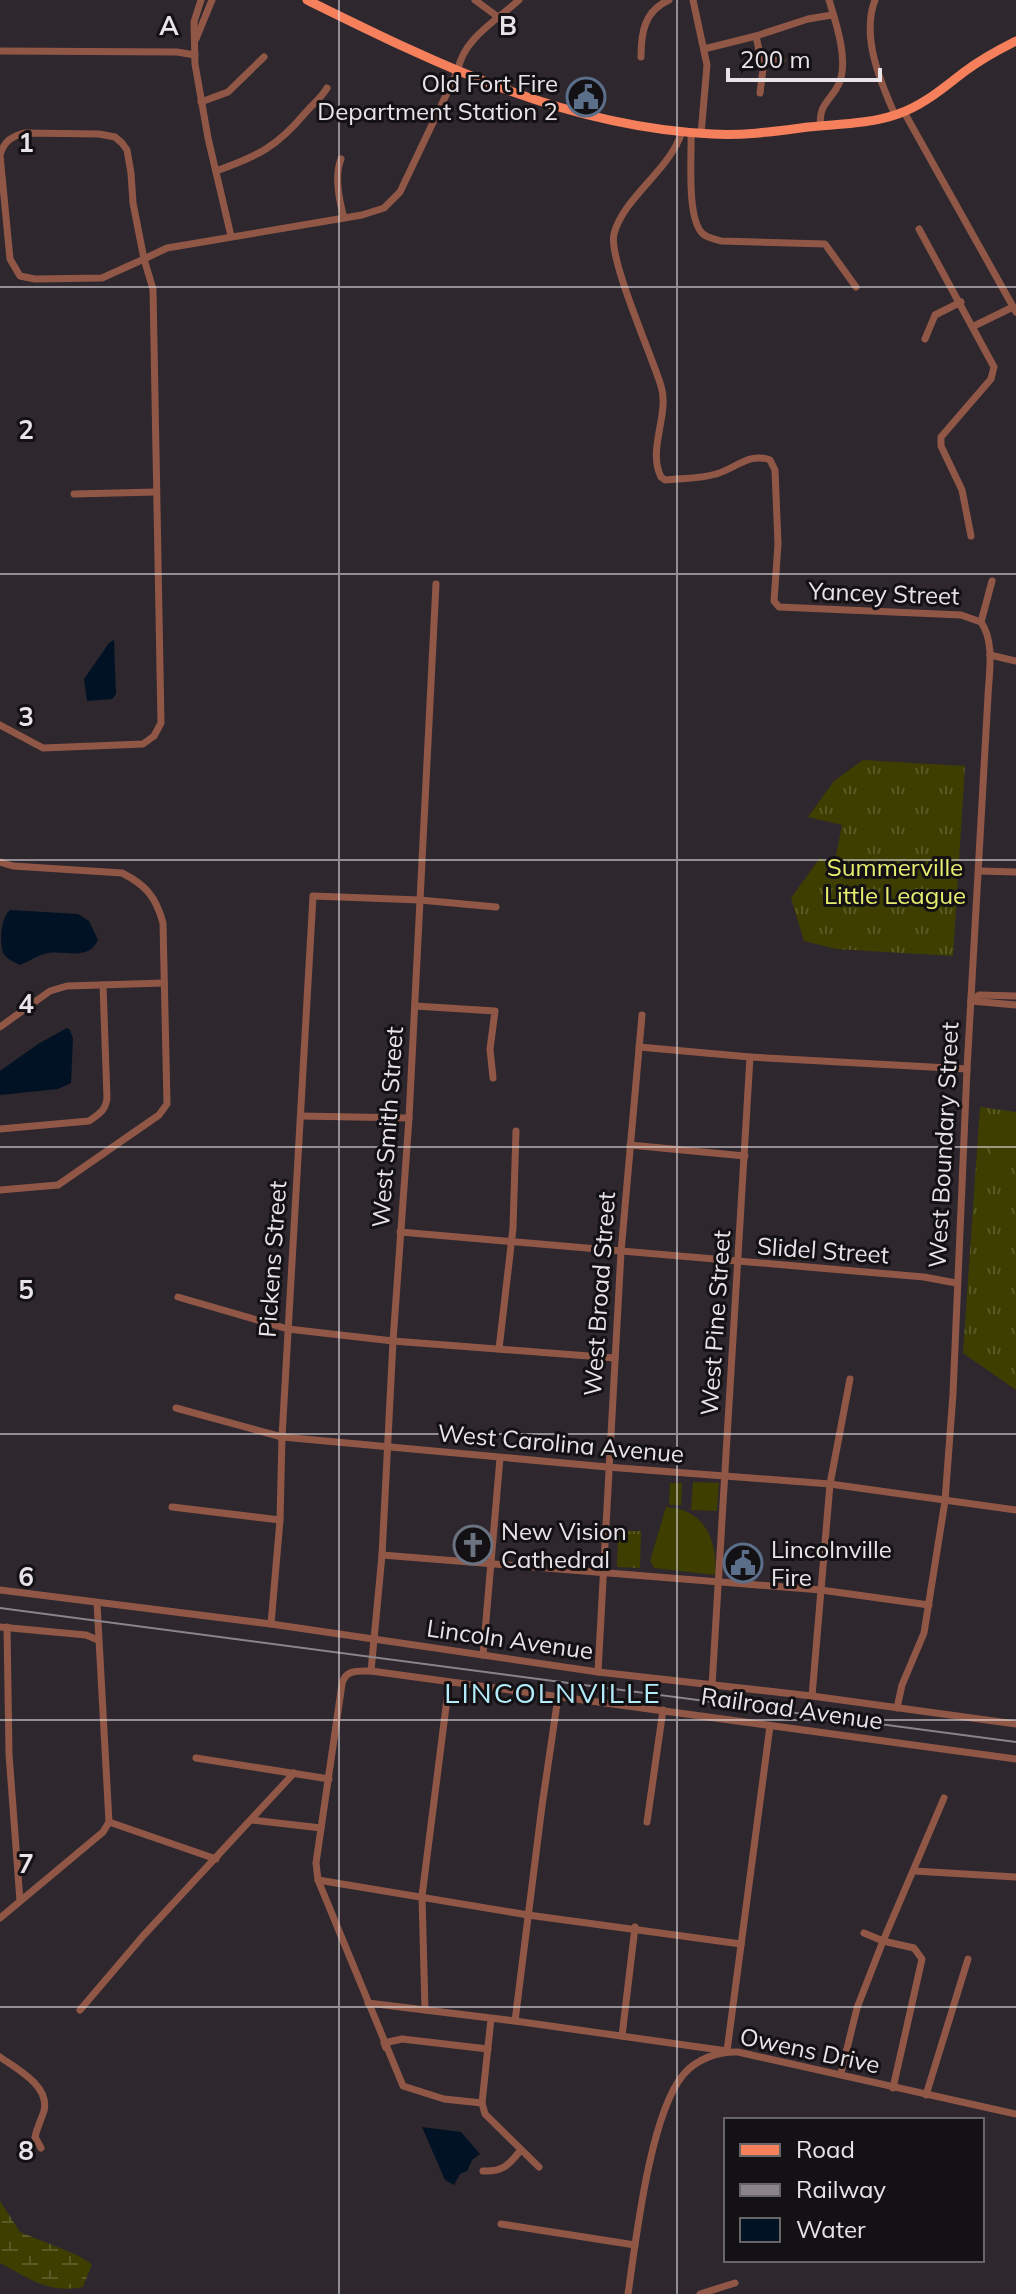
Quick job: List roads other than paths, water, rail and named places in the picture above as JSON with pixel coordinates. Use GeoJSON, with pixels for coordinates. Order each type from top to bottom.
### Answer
{"type":"FeatureCollection","features":[{"type":"Feature","properties":{"kind":"main road"},"geometry":{"type":"LineString","coordinates":[[307,0],[505,91],[557,108],[635,125],[692,133],[742,134],[821,126],[899,113],[924,102],[977,63],[1016,41]]}},
{"type":"Feature","properties":{"kind":"street"},"geometry":{"type":"LineString","coordinates":[[201,0],[194,22],[195,55],[201,102],[231,236]]}},
{"type":"Feature","properties":{"kind":"street"},"geometry":{"type":"LineString","coordinates":[[195,45],[212,0]]}},
{"type":"Feature","properties":{"kind":"street"},"geometry":{"type":"LineString","coordinates":[[475,0],[498,17]]}},
{"type":"Feature","properties":{"kind":"street"},"geometry":{"type":"LineString","coordinates":[[0,725],[35,744],[51,748],[143,744],[154,736],[161,723],[153,289],[144,259],[140,247],[127,150],[115,137],[99,134],[24,133],[4,144],[0,155],[10,259],[20,276],[35,279],[102,278],[144,259],[167,248],[344,218],[384,208],[400,192],[460,60],[481,32],[519,0]]}},
{"type":"Feature","properties":{"kind":"street"},"geometry":{"type":"LineString","coordinates":[[641,57],[641,40],[646,22],[658,6],[669,0]]}},
{"type":"Feature","properties":{"kind":"street"},"geometry":{"type":"LineString","coordinates":[[693,0],[708,80],[692,133],[693,204],[697,227],[705,237],[721,241],[825,244],[856,287]]}},
{"type":"Feature","properties":{"kind":"street"},"geometry":{"type":"LineString","coordinates":[[821,126],[821,108],[837,87],[842,71],[829,0]]}},
{"type":"Feature","properties":{"kind":"street"},"geometry":{"type":"LineString","coordinates":[[875,0],[870,26],[871,42],[882,82],[1015,310],[974,326]]}},
{"type":"Feature","properties":{"kind":"street"},"geometry":{"type":"LineString","coordinates":[[704,49],[785,25],[832,15]]}},
{"type":"Feature","properties":{"kind":"street"},"geometry":{"type":"LineString","coordinates":[[756,36],[761,61],[760,93]]}},
{"type":"Feature","properties":{"kind":"street"},"geometry":{"type":"LineString","coordinates":[[0,51],[177,52],[195,55]]}},
{"type":"Feature","properties":{"kind":"street"},"geometry":{"type":"LineString","coordinates":[[201,102],[228,92],[264,57]]}},
{"type":"Feature","properties":{"kind":"street"},"geometry":{"type":"LineString","coordinates":[[761,61],[782,60]]}},
{"type":"Feature","properties":{"kind":"street"},"geometry":{"type":"LineString","coordinates":[[216,171],[247,161],[270,149],[289,133],[327,88]]}},
{"type":"Feature","properties":{"kind":"street","name":"Yancey Street"},"geometry":{"type":"LineString","coordinates":[[692,133],[625,213],[614,237],[617,265],[663,394],[658,471],[665,480],[717,474],[753,457],[770,460],[775,470],[778,544],[774,601],[779,607],[961,615],[981,622]]}},
{"type":"Feature","properties":{"kind":"street"},"geometry":{"type":"LineString","coordinates":[[341,159],[338,183],[344,218]]}},
{"type":"Feature","properties":{"kind":"street"},"geometry":{"type":"LineString","coordinates":[[919,229],[994,364],[993,375],[946,428],[940,442],[962,490],[971,536]]}},
{"type":"Feature","properties":{"kind":"street"},"geometry":{"type":"LineString","coordinates":[[925,339],[935,315],[961,302]]}},
{"type":"Feature","properties":{"kind":"street"},"geometry":{"type":"LineString","coordinates":[[74,494],[156,492]]}},
{"type":"Feature","properties":{"kind":"street"},"geometry":{"type":"LineString","coordinates":[[981,622],[992,581]]}},
{"type":"Feature","properties":{"kind":"street","name":"West Smith Street"},"geometry":{"type":"LineString","coordinates":[[371,1671],[382,1555],[409,1118],[436,584]]}},
{"type":"Feature","properties":{"kind":"street","name":"West Boundary Street"},"geometry":{"type":"LineString","coordinates":[[897,1708],[902,1685],[924,1633],[945,1501],[990,655],[987,634],[981,622]]}},
{"type":"Feature","properties":{"kind":"street"},"geometry":{"type":"LineString","coordinates":[[990,655],[1016,661]]}},
{"type":"Feature","properties":{"kind":"street"},"geometry":{"type":"LineString","coordinates":[[0,862],[13,866],[122,873],[150,891],[163,923],[167,1104],[159,1115],[58,1185],[0,1190]]}},
{"type":"Feature","properties":{"kind":"street"},"geometry":{"type":"LineString","coordinates":[[979,871],[1016,872]]}},
{"type":"Feature","properties":{"kind":"street","name":"Pickens Street"},"geometry":{"type":"LineString","coordinates":[[271,1624],[280,1520],[313,896],[420,900]]}},
{"type":"Feature","properties":{"kind":"street"},"geometry":{"type":"LineString","coordinates":[[420,900],[496,907]]}},
{"type":"Feature","properties":{"kind":"street"},"geometry":{"type":"LineString","coordinates":[[0,1027],[50,991],[67,986],[164,983]]}},
{"type":"Feature","properties":{"kind":"street"},"geometry":{"type":"LineString","coordinates":[[0,1129],[89,1121],[106,1106],[103,985]]}},
{"type":"Feature","properties":{"kind":"street"},"geometry":{"type":"LineString","coordinates":[[971,1001],[979,995],[1016,996]]}},
{"type":"Feature","properties":{"kind":"street"},"geometry":{"type":"LineString","coordinates":[[971,1001],[1016,1005]]}},
{"type":"Feature","properties":{"kind":"street"},"geometry":{"type":"LineString","coordinates":[[415,1006],[495,1011],[490,1049],[493,1078]]}},
{"type":"Feature","properties":{"kind":"street","name":"West Broad Street"},"geometry":{"type":"LineString","coordinates":[[598,1672],[621,1252],[642,1015]]}},
{"type":"Feature","properties":{"kind":"street"},"geometry":{"type":"LineString","coordinates":[[639,1047],[750,1057],[967,1069]]}},
{"type":"Feature","properties":{"kind":"street","name":"West Pine Street"},"geometry":{"type":"LineString","coordinates":[[712,1686],[750,1057]]}},
{"type":"Feature","properties":{"kind":"street"},"geometry":{"type":"LineString","coordinates":[[301,1116],[409,1118]]}},
{"type":"Feature","properties":{"kind":"street"},"geometry":{"type":"LineString","coordinates":[[499,1349],[511,1242],[516,1131]]}},
{"type":"Feature","properties":{"kind":"street"},"geometry":{"type":"LineString","coordinates":[[630,1145],[745,1156]]}},
{"type":"Feature","properties":{"kind":"street","name":"Slidel Street"},"geometry":{"type":"LineString","coordinates":[[400,1232],[924,1277],[956,1283]]}},
{"type":"Feature","properties":{"kind":"street"},"geometry":{"type":"LineString","coordinates":[[178,1297],[288,1329],[393,1341],[615,1358]]}},
{"type":"Feature","properties":{"kind":"street"},"geometry":{"type":"LineString","coordinates":[[812,1696],[830,1484],[850,1379]]}},
{"type":"Feature","properties":{"kind":"street","name":"West Carolina Avenue"},"geometry":{"type":"LineString","coordinates":[[176,1408],[282,1437],[830,1484],[945,1501]]}},
{"type":"Feature","properties":{"kind":"street"},"geometry":{"type":"LineString","coordinates":[[483,1655],[500,1458]]}},
{"type":"Feature","properties":{"kind":"street"},"geometry":{"type":"LineString","coordinates":[[945,1501],[1016,1510]]}},
{"type":"Feature","properties":{"kind":"street"},"geometry":{"type":"LineString","coordinates":[[172,1507],[280,1520]]}},
{"type":"Feature","properties":{"kind":"street"},"geometry":{"type":"LineString","coordinates":[[382,1555],[821,1590],[929,1605]]}},
{"type":"Feature","properties":{"kind":"street","name":"Lincoln Avenue"},"geometry":{"type":"LineString","coordinates":[[0,1590],[271,1624],[598,1672],[812,1696],[1016,1724]]}},
{"type":"Feature","properties":{"kind":"street"},"geometry":{"type":"LineString","coordinates":[[0,1918],[103,1832],[109,1822],[97,1603]]}},
{"type":"Feature","properties":{"kind":"street"},"geometry":{"type":"LineString","coordinates":[[20,1901],[3,1627],[86,1635],[98,1640]]}},
{"type":"Feature","properties":{"kind":"street"},"geometry":{"type":"LineString","coordinates":[[371,1671],[349,1673],[343,1678],[316,1863],[318,1880],[403,2086],[444,2099],[482,2103]]}},
{"type":"Feature","properties":{"kind":"street","name":"Railroad Avenue"},"geometry":{"type":"LineString","coordinates":[[371,1671],[1016,1759]]}},
{"type":"Feature","properties":{"kind":"street"},"geometry":{"type":"LineString","coordinates":[[425,2010],[422,1896],[449,1683]]}},
{"type":"Feature","properties":{"kind":"street"},"geometry":{"type":"LineString","coordinates":[[515,2021],[558,1697]]}},
{"type":"Feature","properties":{"kind":"street"},"geometry":{"type":"LineString","coordinates":[[647,1822],[663,1710]]}},
{"type":"Feature","properties":{"kind":"street"},"geometry":{"type":"LineString","coordinates":[[368,2003],[727,2051],[770,1726]]}},
{"type":"Feature","properties":{"kind":"street"},"geometry":{"type":"LineString","coordinates":[[196,1758],[329,1779]]}},
{"type":"Feature","properties":{"kind":"street"},"geometry":{"type":"LineString","coordinates":[[80,2010],[143,1936],[294,1773]]}},
{"type":"Feature","properties":{"kind":"street"},"geometry":{"type":"LineString","coordinates":[[841,2073],[857,2008],[944,1798]]}},
{"type":"Feature","properties":{"kind":"street"},"geometry":{"type":"LineString","coordinates":[[251,1820],[321,1828]]}},
{"type":"Feature","properties":{"kind":"street"},"geometry":{"type":"LineString","coordinates":[[109,1822],[216,1859]]}},
{"type":"Feature","properties":{"kind":"street"},"geometry":{"type":"LineString","coordinates":[[914,1871],[1016,1877]]}},
{"type":"Feature","properties":{"kind":"street"},"geometry":{"type":"LineString","coordinates":[[318,1880],[528,1915],[635,1927],[741,1944]]}},
{"type":"Feature","properties":{"kind":"street"},"geometry":{"type":"LineString","coordinates":[[622,2036],[635,1927]]}},
{"type":"Feature","properties":{"kind":"street"},"geometry":{"type":"LineString","coordinates":[[864,1933],[914,1948],[922,1959],[893,2088]]}},
{"type":"Feature","properties":{"kind":"street"},"geometry":{"type":"LineString","coordinates":[[926,2095],[968,1959]]}},
{"type":"Feature","properties":{"kind":"street"},"geometry":{"type":"LineString","coordinates":[[491,2019],[482,2103],[485,2114],[539,2167]]}},
{"type":"Feature","properties":{"kind":"street"},"geometry":{"type":"LineString","coordinates":[[384,2043],[402,2039],[488,2049]]}},
{"type":"Feature","properties":{"kind":"street","name":"Owens Drive"},"geometry":{"type":"LineString","coordinates":[[628,2294],[647,2177],[663,2113],[686,2071],[701,2060],[727,2051],[841,2073],[893,2088],[1016,2114]]}},
{"type":"Feature","properties":{"kind":"street"},"geometry":{"type":"LineString","coordinates":[[0,2057],[37,2086],[43,2097],[43,2114],[35,2137],[41,2148]]}},
{"type":"Feature","properties":{"kind":"street"},"geometry":{"type":"LineString","coordinates":[[483,2171],[499,2171],[508,2166],[520,2151]]}},
{"type":"Feature","properties":{"kind":"street"},"geometry":{"type":"LineString","coordinates":[[501,2224],[635,2245]]}},
{"type":"Feature","properties":{"kind":"street"},"geometry":{"type":"LineString","coordinates":[[700,2294],[735,2283]]}},
{"type":"Feature","properties":{"kind":"water"},"geometry":{"type":"Polygon","coordinates":[[[114,640],[116,694],[112,699],[87,701],[84,679],[114,640]]]}},
{"type":"Feature","properties":{"kind":"water"},"geometry":{"type":"Polygon","coordinates":[[[10,910],[78,914],[89,921],[98,940],[88,951],[44,954],[20,965],[6,957],[2,948],[3,925],[10,910]]]}},
{"type":"Feature","properties":{"kind":"water"},"geometry":{"type":"Polygon","coordinates":[[[67,1028],[73,1039],[71,1083],[58,1089],[0,1095],[0,1071],[67,1028]]]}},
{"type":"Feature","properties":{"kind":"water"},"geometry":{"type":"Polygon","coordinates":[[[422,2127],[461,2132],[480,2154],[472,2160],[467,2171],[460,2174],[454,2185],[445,2180],[422,2127]]]}},
{"type":"Feature","properties":{"kind":"railway"},"geometry":{"type":"LineString","coordinates":[[0,1608],[1016,1742]]}},
{"type":"Feature","properties":{"kind":"place","name":"Old Fort Fire Department Station 2"},"geometry":{"type":"Point","coordinates":[586,97]}},
{"type":"Feature","properties":{"kind":"place","name":"New Vision Cathedral"},"geometry":{"type":"Point","coordinates":[473,1545]}},
{"type":"Feature","properties":{"kind":"place","name":"Lincolnville Fire"},"geometry":{"type":"Point","coordinates":[743,1563]}},
{"type":"Feature","properties":{"kind":"district","name":"LINCOLNVILLE"},"geometry":{"type":"Point","coordinates":[553,1692]}},
{"type":"Feature","properties":{"kind":"park label","name":"Summerville Little League"},"geometry":{"type":"Point","coordinates":[895,881]}}]}
